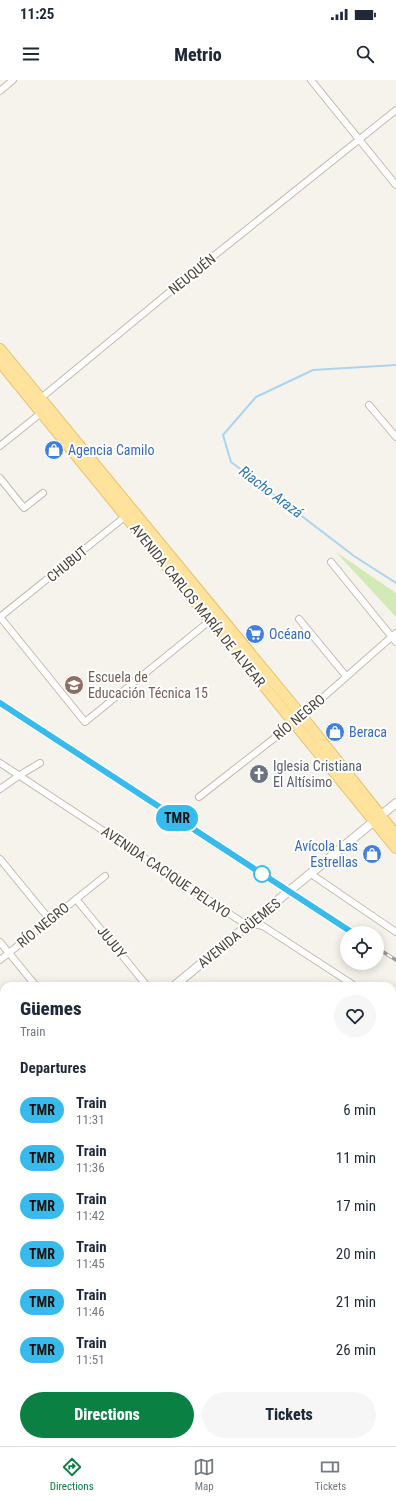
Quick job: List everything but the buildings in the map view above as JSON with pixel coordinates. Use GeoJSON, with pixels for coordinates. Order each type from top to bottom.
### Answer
{"type":"FeatureCollection","features":[{"type":"Feature","properties":{"kind":"main road","name":"AVENIDA CARLOS MARÍA DE ALVEAR"},"geometry":{"type":"LineString","coordinates":[[0,349],[41,398],[129,513]]}},
{"type":"Feature","properties":{"kind":"main road","name":"AVENIDA CARLOS MARÍA DE ALVEAR"},"geometry":{"type":"LineString","coordinates":[[0,362],[41,413],[129,513],[298,718],[377,819],[396,848]]}},
{"type":"Feature","properties":{"kind":"main road","name":"AVENIDA CARLOS MARÍA DE ALVEAR"},"geometry":{"type":"LineString","coordinates":[[377,819],[396,835]]}},
{"type":"Feature","properties":{"kind":"street"},"geometry":{"type":"LineString","coordinates":[[0,91],[14,80]]}},
{"type":"Feature","properties":{"kind":"street"},"geometry":{"type":"LineString","coordinates":[[311,80],[396,185]]}},
{"type":"Feature","properties":{"kind":"street","name":"NEUQUÉN"},"geometry":{"type":"LineString","coordinates":[[41,398],[195,271],[396,110]]}},
{"type":"Feature","properties":{"kind":"street"},"geometry":{"type":"LineString","coordinates":[[0,446],[41,413],[41,398]]}},
{"type":"Feature","properties":{"kind":"street"},"geometry":{"type":"LineString","coordinates":[[369,405],[396,437]]}},
{"type":"Feature","properties":{"kind":"street"},"geometry":{"type":"LineString","coordinates":[[0,478],[24,508],[43,493]]}},
{"type":"Feature","properties":{"kind":"street","name":"CHUBUT"},"geometry":{"type":"LineString","coordinates":[[0,617],[129,513]]}},
{"type":"Feature","properties":{"kind":"street"},"geometry":{"type":"LineString","coordinates":[[331,562],[394,635],[396,642]]}},
{"type":"Feature","properties":{"kind":"street"},"geometry":{"type":"LineString","coordinates":[[0,617],[85,722],[215,617]]}},
{"type":"Feature","properties":{"kind":"street"},"geometry":{"type":"LineString","coordinates":[[299,619],[346,676]]}},
{"type":"Feature","properties":{"kind":"street","name":"RÍO NEGRO"},"geometry":{"type":"LineString","coordinates":[[199,797],[298,718],[394,635]]}},
{"type":"Feature","properties":{"kind":"street","name":"AVENIDA CACIQUE PELAYO"},"geometry":{"type":"LineString","coordinates":[[0,763],[242,922],[263,926],[349,982]]}},
{"type":"Feature","properties":{"kind":"street"},"geometry":{"type":"LineString","coordinates":[[0,789],[40,763]]}},
{"type":"Feature","properties":{"kind":"street","name":"AVENIDA GÜEMES"},"geometry":{"type":"LineString","coordinates":[[179,982],[396,803]]}},
{"type":"Feature","properties":{"kind":"street"},"geometry":{"type":"LineString","coordinates":[[0,859],[50,920]]}},
{"type":"Feature","properties":{"kind":"street"},"geometry":{"type":"LineString","coordinates":[[311,874],[396,932]]}},
{"type":"Feature","properties":{"kind":"street","name":"RÍO NEGRO"},"geometry":{"type":"LineString","coordinates":[[0,960],[104,876]]}},
{"type":"Feature","properties":{"kind":"street","name":"JUJUY"},"geometry":{"type":"LineString","coordinates":[[76,899],[144,982]]}},
{"type":"Feature","properties":{"kind":"street"},"geometry":{"type":"LineString","coordinates":[[0,942],[33,982]]}},
{"type":"Feature","properties":{"kind":"green space"},"geometry":{"type":"Polygon","coordinates":[[[336,552],[396,593],[396,617],[336,552]]]}},
{"type":"Feature","properties":{"kind":"waterway","name":"Riacho Arazá"},"geometry":{"type":"LineString","coordinates":[[396,365],[313,370],[256,397],[223,435],[231,462],[354,556],[396,583]]}},
{"type":"Feature","properties":{"kind":"railway"},"geometry":{"type":"LineString","coordinates":[[0,702],[342,926]]}},
{"type":"Feature","properties":{"kind":"railway"},"geometry":{"type":"LineString","coordinates":[[384,952],[396,960]]}},
{"type":"Feature","properties":{"kind":"train","name":"TMR"},"geometry":{"type":"LineString","coordinates":[[0,703],[342,926]]}},
{"type":"Feature","properties":{"kind":"place","name":"Agencia Camilo"},"geometry":{"type":"Point","coordinates":[54,450]}},
{"type":"Feature","properties":{"kind":"place","name":"Océano"},"geometry":{"type":"Point","coordinates":[255,634]}},
{"type":"Feature","properties":{"kind":"place","name":"Escuela de Educación Técnica 15"},"geometry":{"type":"Point","coordinates":[74,685]}},
{"type":"Feature","properties":{"kind":"place","name":"Beraca"},"geometry":{"type":"Point","coordinates":[335,732]}},
{"type":"Feature","properties":{"kind":"place","name":"Iglesia Cristiana El Altísimo"},"geometry":{"type":"Point","coordinates":[259,774]}},
{"type":"Feature","properties":{"kind":"place","name":"Avícola Las Estrellas"},"geometry":{"type":"Point","coordinates":[372,854]}}]}
